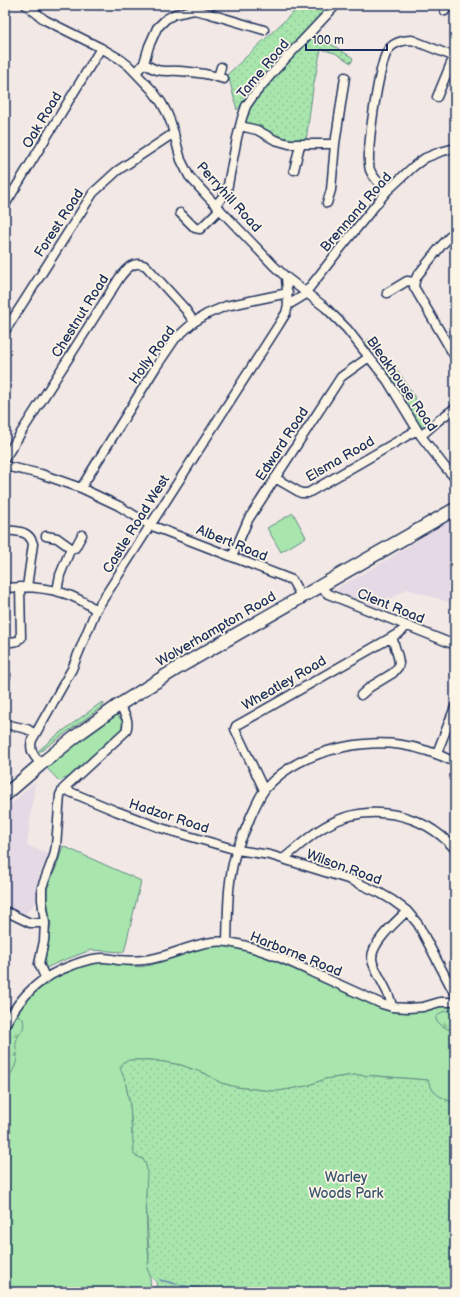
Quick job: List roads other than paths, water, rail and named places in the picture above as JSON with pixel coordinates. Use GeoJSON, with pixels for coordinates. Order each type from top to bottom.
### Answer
{"type":"FeatureCollection","features":[{"type":"Feature","properties":{"kind":"highway","name":"Wolverhampton Road"},"geometry":{"type":"LineString","coordinates":[[118,703],[232,627],[298,591],[455,500]]}},
{"type":"Feature","properties":{"kind":"highway","name":"Wolverhampton Road"},"geometry":{"type":"LineString","coordinates":[[5,795],[39,761],[86,721],[455,508]]}},
{"type":"Feature","properties":{"kind":"highway"},"geometry":{"type":"LineString","coordinates":[[298,591],[320,587]]}},
{"type":"Feature","properties":{"kind":"highway","name":"Wolverhampton Road"},"geometry":{"type":"LineString","coordinates":[[5,785],[39,761]]}},
{"type":"Feature","properties":{"kind":"street","name":"Perryhill Road"},"geometry":{"type":"LineString","coordinates":[[26,5],[44,20],[120,59],[136,73],[152,90],[167,113],[181,160],[189,176],[274,266],[306,293]]}},
{"type":"Feature","properties":{"kind":"street","name":"Tame Road"},"geometry":{"type":"LineString","coordinates":[[180,213],[195,228],[200,229],[218,207],[227,190],[240,126],[246,106],[275,70],[336,5]]}},
{"type":"Feature","properties":{"kind":"street"},"geometry":{"type":"LineString","coordinates":[[136,73],[144,63],[149,46],[157,28],[166,19],[175,14],[194,10],[264,30]]}},
{"type":"Feature","properties":{"kind":"street"},"geometry":{"type":"LineString","coordinates":[[387,191],[372,175],[369,168],[374,104],[385,54],[393,44],[404,40],[412,40],[454,56],[437,97]]}},
{"type":"Feature","properties":{"kind":"street","name":"Oak Road"},"geometry":{"type":"LineString","coordinates":[[5,205],[101,48]]}},
{"type":"Feature","properties":{"kind":"street"},"geometry":{"type":"LineString","coordinates":[[144,63],[159,72],[178,71],[207,74],[221,78],[221,67]]}},
{"type":"Feature","properties":{"kind":"street"},"geometry":{"type":"LineString","coordinates":[[327,203],[331,190],[335,144],[345,77]]}},
{"type":"Feature","properties":{"kind":"street"},"geometry":{"type":"LineString","coordinates":[[240,126],[257,130],[275,140],[289,144],[335,144]]}},
{"type":"Feature","properties":{"kind":"street","name":"Forest Road"},"geometry":{"type":"LineString","coordinates":[[5,331],[94,193],[117,171],[174,133]]}},
{"type":"Feature","properties":{"kind":"street"},"geometry":{"type":"LineString","coordinates":[[294,170],[300,144]]}},
{"type":"Feature","properties":{"kind":"street","name":"Brennand Road"},"geometry":{"type":"LineString","coordinates":[[306,293],[387,191],[425,158],[455,148]]}},
{"type":"Feature","properties":{"kind":"street"},"geometry":{"type":"LineString","coordinates":[[455,231],[440,246],[414,282],[414,286],[455,357]]}},
{"type":"Feature","properties":{"kind":"street","name":"Chestnut Road"},"geometry":{"type":"LineString","coordinates":[[5,458],[120,277],[132,264],[142,264],[146,266],[185,309],[194,322]]}},
{"type":"Feature","properties":{"kind":"street","name":"Castle Road West"},"geometry":{"type":"LineString","coordinates":[[39,761],[31,751],[30,746],[35,734],[72,669],[96,610],[286,313],[288,293],[286,277]]}},
{"type":"Feature","properties":{"kind":"street"},"geometry":{"type":"LineString","coordinates":[[387,293],[407,281],[414,282]]}},
{"type":"Feature","properties":{"kind":"street","name":"Holly Road"},"geometry":{"type":"LineString","coordinates":[[81,488],[175,339],[194,322],[207,314],[226,306],[288,293]]}},
{"type":"Feature","properties":{"kind":"street"},"geometry":{"type":"LineString","coordinates":[[288,305],[306,293]]}},
{"type":"Feature","properties":{"kind":"street","name":"Bleakhouse Road"},"geometry":{"type":"LineString","coordinates":[[306,293],[326,308],[347,328],[387,380],[419,433],[455,478]]}},
{"type":"Feature","properties":{"kind":"street","name":"Edward Road"},"geometry":{"type":"LineString","coordinates":[[232,557],[248,520],[341,377],[369,357]]}},
{"type":"Feature","properties":{"kind":"street"},"geometry":{"type":"LineString","coordinates":[[419,433],[455,408]]}},
{"type":"Feature","properties":{"kind":"street","name":"Elsma Road"},"geometry":{"type":"LineString","coordinates":[[275,478],[301,493],[308,493],[419,433]]}},
{"type":"Feature","properties":{"kind":"street","name":"Albert Road"},"geometry":{"type":"LineString","coordinates":[[5,466],[41,474],[81,488],[120,506],[150,525],[292,580],[298,591]]}},
{"type":"Feature","properties":{"kind":"street"},"geometry":{"type":"LineString","coordinates":[[5,530],[24,532],[28,535],[33,544],[23,587],[22,635],[5,642]]}},
{"type":"Feature","properties":{"kind":"street"},"geometry":{"type":"LineString","coordinates":[[46,536],[57,538],[71,548]]}},
{"type":"Feature","properties":{"kind":"street"},"geometry":{"type":"LineString","coordinates":[[71,548],[75,548],[77,546],[82,536]]}},
{"type":"Feature","properties":{"kind":"street"},"geometry":{"type":"LineString","coordinates":[[57,591],[60,575],[71,548]]}},
{"type":"Feature","properties":{"kind":"street"},"geometry":{"type":"LineString","coordinates":[[5,588],[23,587],[57,591],[87,603],[96,610]]}},
{"type":"Feature","properties":{"kind":"street","name":"Clent Road"},"geometry":{"type":"LineString","coordinates":[[320,587],[328,594],[455,645]]}},
{"type":"Feature","properties":{"kind":"street","name":"Wheatley Road"},"geometry":{"type":"LineString","coordinates":[[264,790],[235,729],[236,726],[392,637],[402,631],[406,626]]}},
{"type":"Feature","properties":{"kind":"street"},"geometry":{"type":"LineString","coordinates":[[361,695],[370,687],[393,673],[398,667],[398,657],[392,637]]}},
{"type":"Feature","properties":{"kind":"street"},"geometry":{"type":"LineString","coordinates":[[45,977],[39,964],[44,941],[45,923],[42,887],[54,856],[56,846],[60,795],[63,788],[126,731],[128,721],[118,703]]}},
{"type":"Feature","properties":{"kind":"street"},"geometry":{"type":"LineString","coordinates":[[437,753],[455,707]]}},
{"type":"Feature","properties":{"kind":"street"},"geometry":{"type":"LineString","coordinates":[[5,724],[27,729],[35,734]]}},
{"type":"Feature","properties":{"kind":"street"},"geometry":{"type":"LineString","coordinates":[[227,942],[229,898],[237,850],[264,790],[277,777],[296,763],[324,751],[353,745],[385,742],[412,746],[437,753],[455,762]]}},
{"type":"Feature","properties":{"kind":"street","name":"Hadzor Road"},"geometry":{"type":"LineString","coordinates":[[63,788],[116,812],[154,826],[237,850],[270,855]]}},
{"type":"Feature","properties":{"kind":"street"},"geometry":{"type":"LineString","coordinates":[[283,859],[324,827],[348,816],[362,813],[393,814],[407,817],[432,829],[455,849]]}},
{"type":"Feature","properties":{"kind":"street","name":"Wilson Road"},"geometry":{"type":"LineString","coordinates":[[270,855],[351,880],[392,900],[406,911],[418,924],[455,997]]}},
{"type":"Feature","properties":{"kind":"street"},"geometry":{"type":"LineString","coordinates":[[5,911],[30,923],[45,923]]}},
{"type":"Feature","properties":{"kind":"street"},"geometry":{"type":"LineString","coordinates":[[392,1007],[391,1000],[374,966],[372,958],[378,942],[406,911]]}},
{"type":"Feature","properties":{"kind":"street","name":"Harborne Road"},"geometry":{"type":"LineString","coordinates":[[6,1021],[32,988],[45,977],[62,968],[90,958],[137,961],[153,959],[208,943],[217,942],[227,942],[270,954],[382,1004],[392,1007],[423,1007],[455,997]]}},
{"type":"Feature","properties":{"kind":"waterway"},"geometry":{"type":"LineString","coordinates":[[160,1280],[189,1287],[235,1292]]}},
{"type":"Feature","properties":{"kind":"park label","name":"Warley Woods Park"},"geometry":{"type":"Point","coordinates":[346,1186]}}]}
